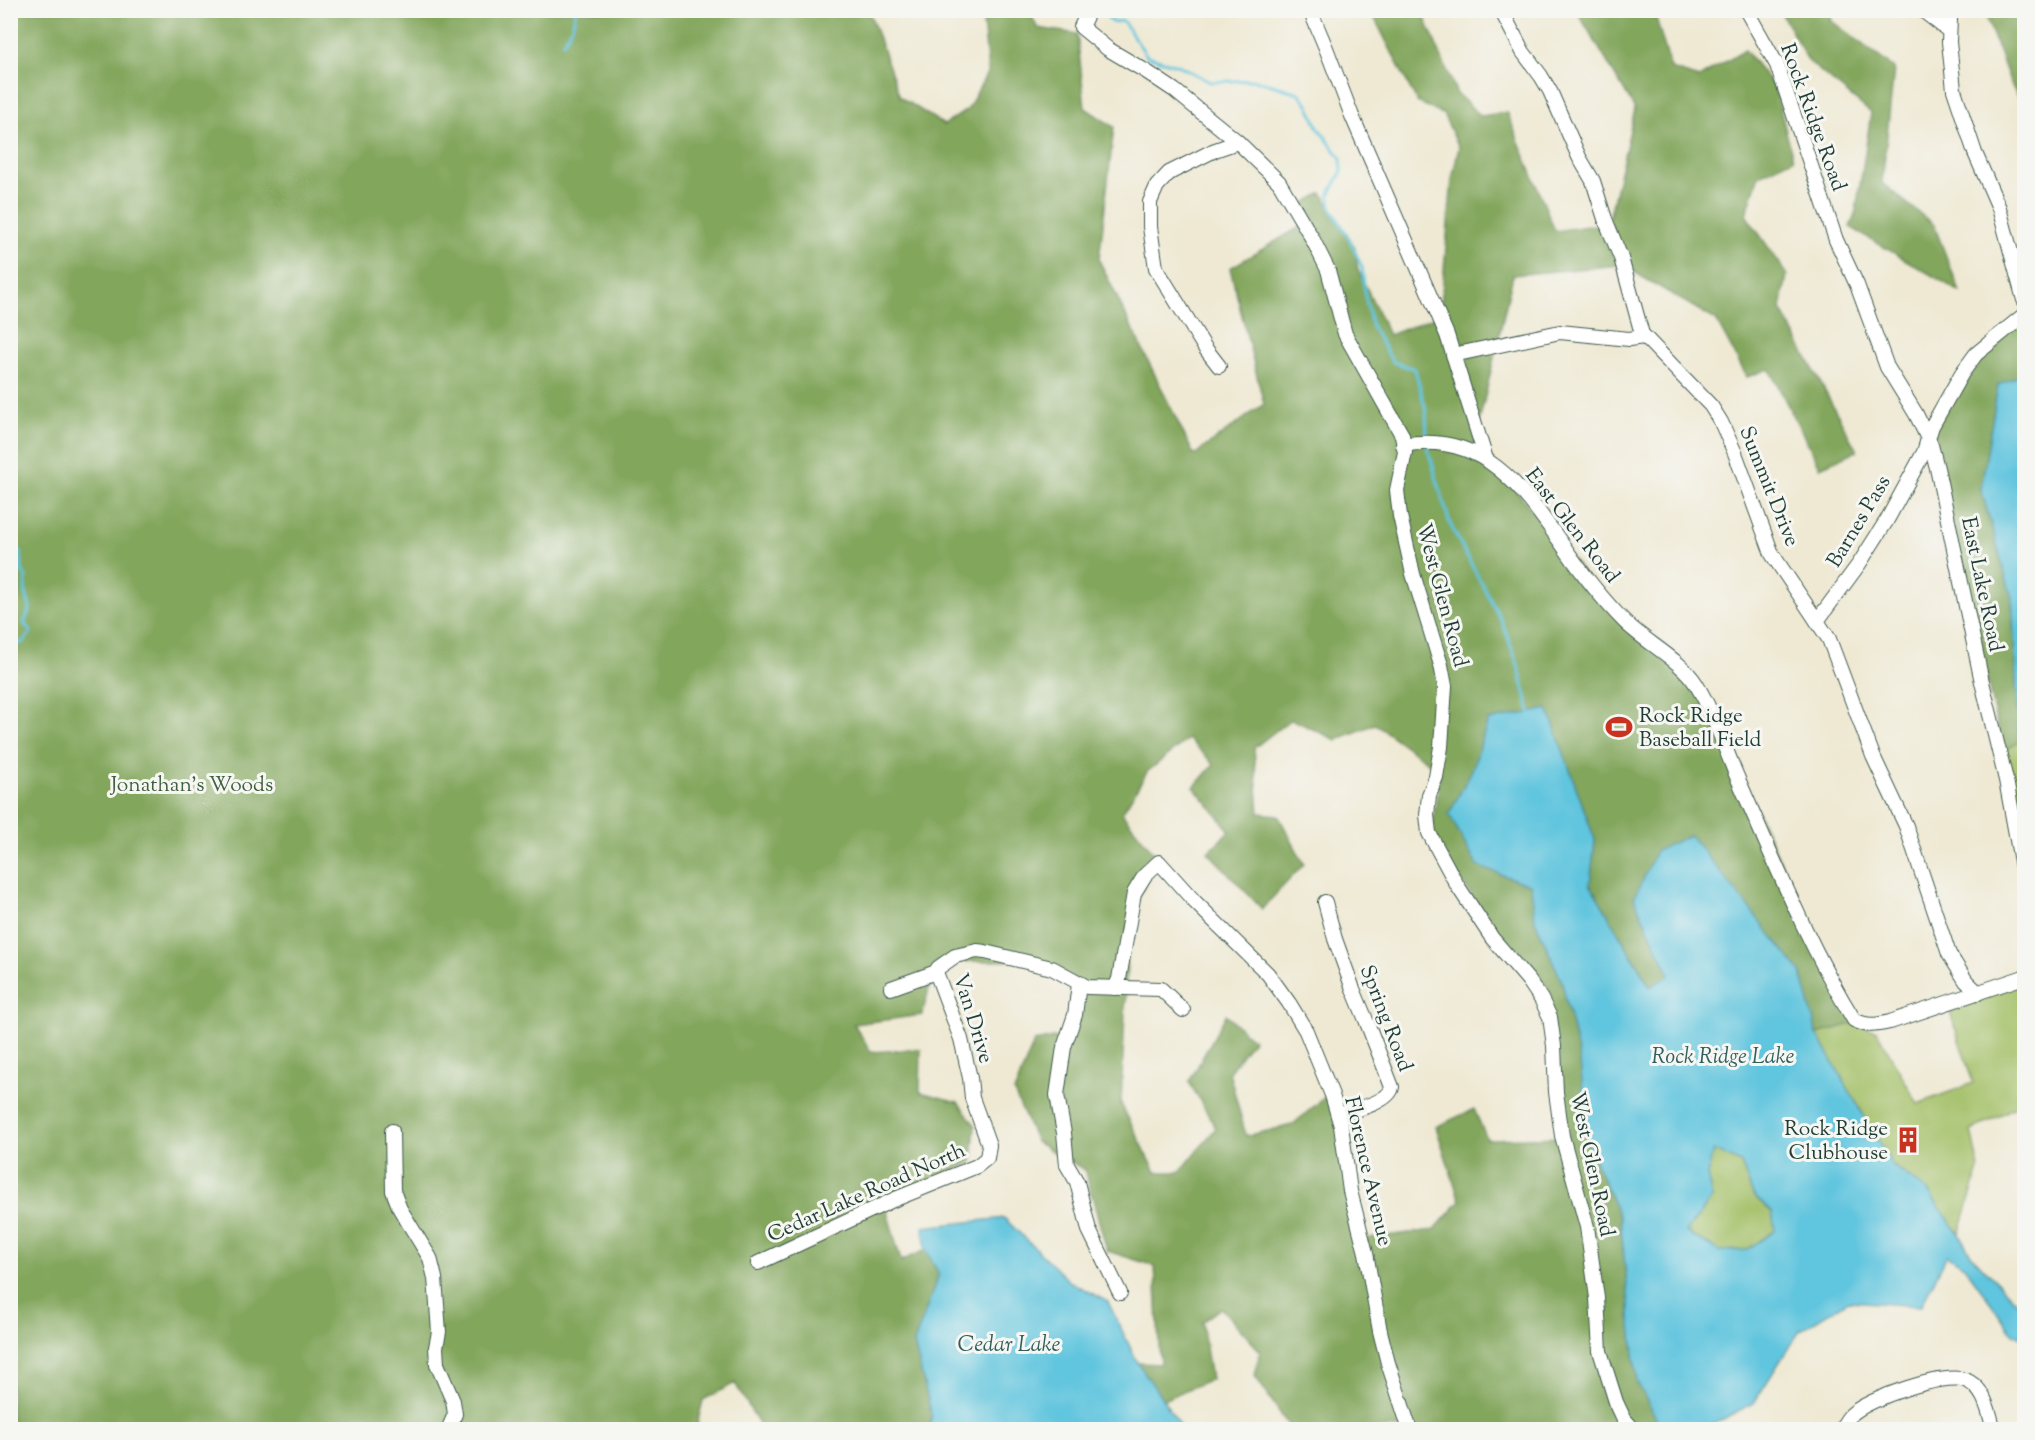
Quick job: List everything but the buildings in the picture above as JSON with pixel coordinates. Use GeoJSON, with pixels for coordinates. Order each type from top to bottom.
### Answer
{"type":"FeatureCollection","features":[{"type":"Feature","properties":{"kind":"street"},"geometry":{"type":"LineString","coordinates":[[1089,10],[1081,27],[1108,49],[1174,90],[1238,142],[1279,182],[1328,270],[1345,334],[1402,435],[1410,443]]}},
{"type":"Feature","properties":{"kind":"street"},"geometry":{"type":"LineString","coordinates":[[1310,10],[1352,116],[1447,335],[1486,459]]}},
{"type":"Feature","properties":{"kind":"street","name":"Summit Drive"},"geometry":{"type":"LineString","coordinates":[[1501,10],[1523,52],[1550,91],[1579,157],[1593,181],[1621,258],[1644,337],[1711,406],[1721,422],[1735,453],[1772,554],[1828,639],[1873,756],[1906,826],[1948,954],[1966,981],[1978,993]]}},
{"type":"Feature","properties":{"kind":"street","name":"Rock Ridge Road"},"geometry":{"type":"LineString","coordinates":[[1746,10],[1777,65],[1836,240],[1857,285],[1887,367],[1916,414],[1928,440]]}},
{"type":"Feature","properties":{"kind":"street"},"geometry":{"type":"LineString","coordinates":[[1922,10],[1949,31]]}},
{"type":"Feature","properties":{"kind":"street"},"geometry":{"type":"LineString","coordinates":[[1947,10],[1950,20],[1955,93],[1975,153],[1999,208],[2025,300]]}},
{"type":"Feature","properties":{"kind":"street"},"geometry":{"type":"LineString","coordinates":[[1219,366],[1205,348],[1156,268],[1149,210],[1156,186],[1169,173],[1215,150],[1238,142]]}},
{"type":"Feature","properties":{"kind":"street","name":"Barnes Pass"},"geometry":{"type":"LineString","coordinates":[[1817,621],[1859,564],[1887,520],[1924,452],[1932,426],[1976,354],[2025,315]]}},
{"type":"Feature","properties":{"kind":"street"},"geometry":{"type":"LineString","coordinates":[[1453,355],[1560,332],[1629,339],[1644,337]]}},
{"type":"Feature","properties":{"kind":"street","name":"East Lake Road"},"geometry":{"type":"LineString","coordinates":[[1928,440],[1937,468],[1982,682],[2007,780],[2025,878]]}},
{"type":"Feature","properties":{"kind":"street","name":"East Glen Road"},"geometry":{"type":"LineString","coordinates":[[1410,443],[1432,441],[1461,449],[1486,459],[1506,474],[1530,498],[1585,575],[1624,621],[1648,643],[1678,664],[1694,681],[1708,705],[1730,761],[1800,917],[1854,1020],[1867,1026],[1890,1022],[1978,993]]}},
{"type":"Feature","properties":{"kind":"street","name":"West Glen Road"},"geometry":{"type":"LineString","coordinates":[[1410,443],[1405,452],[1397,490],[1400,516],[1413,574],[1446,686],[1441,747],[1436,777],[1429,795],[1427,815],[1429,833],[1457,885],[1492,938],[1529,981],[1550,1017],[1562,1136],[1587,1227],[1597,1298],[1600,1351],[1616,1402],[1624,1419],[1634,1430]]}},
{"type":"Feature","properties":{"kind":"street","name":"Florence Avenue"},"geometry":{"type":"LineString","coordinates":[[1115,988],[1119,979],[1134,893],[1145,875],[1160,862],[1195,902],[1268,974],[1289,1003],[1306,1031],[1338,1115],[1350,1191],[1366,1252],[1380,1331],[1410,1430]]}},
{"type":"Feature","properties":{"kind":"street","name":"Spring Road"},"geometry":{"type":"LineString","coordinates":[[1325,903],[1353,989],[1392,1087],[1392,1091],[1386,1097],[1364,1108],[1338,1115]]}},
{"type":"Feature","properties":{"kind":"street","name":"Van Drive"},"geometry":{"type":"LineString","coordinates":[[980,1122],[972,1098],[970,1078],[960,1039],[936,972],[938,968],[956,956],[970,952],[985,952],[1052,968],[1087,987],[1161,988],[1183,1010]]}},
{"type":"Feature","properties":{"kind":"street"},"geometry":{"type":"LineString","coordinates":[[891,988],[936,972]]}},
{"type":"Feature","properties":{"kind":"street"},"geometry":{"type":"LineString","coordinates":[[1978,993],[2025,977]]}},
{"type":"Feature","properties":{"kind":"street"},"geometry":{"type":"LineString","coordinates":[[1079,984],[1075,1015],[1064,1047],[1057,1095],[1067,1165],[1077,1182],[1089,1230],[1120,1293]]}},
{"type":"Feature","properties":{"kind":"street","name":"Cedar Lake Road North"},"geometry":{"type":"LineString","coordinates":[[758,1263],[892,1200],[977,1166],[987,1158],[990,1150],[980,1122]]}},
{"type":"Feature","properties":{"kind":"street"},"geometry":{"type":"LineString","coordinates":[[392,1131],[393,1191],[400,1209],[430,1258],[435,1278],[440,1332],[436,1347],[436,1364],[453,1401],[454,1414],[448,1430]]}},
{"type":"Feature","properties":{"kind":"street"},"geometry":{"type":"LineString","coordinates":[[1841,1430],[1851,1424],[1865,1406],[1933,1380],[1950,1378],[1965,1380],[1975,1386],[1982,1395],[1994,1430]]}},
{"type":"Feature","properties":{"kind":"green space","name":"Jonathan's Woods"},"geometry":{"type":"Polygon","coordinates":[[[10,11],[869,11],[900,97],[944,125],[968,109],[988,71],[982,11],[1029,11],[1038,28],[1077,34],[1085,108],[1114,127],[1099,260],[1194,455],[1264,404],[1230,268],[1305,224],[1296,208],[1322,193],[1355,248],[1358,270],[1389,335],[1440,315],[1452,179],[1459,147],[1443,114],[1417,102],[1371,11],[1422,11],[1457,94],[1481,116],[1507,112],[1555,231],[1608,223],[1635,109],[1577,11],[1654,11],[1671,69],[1699,78],[1745,50],[1775,88],[1793,159],[1759,175],[1746,215],[1787,274],[1781,309],[1857,451],[1820,467],[1769,369],[1747,377],[1716,320],[1622,265],[1513,275],[1475,440],[1613,609],[1697,681],[1855,1023],[1817,1034],[1801,972],[1634,898],[1670,975],[1651,988],[1590,884],[1595,840],[1548,709],[1488,721],[1472,770],[1449,814],[1477,866],[1531,885],[1535,920],[1562,982],[1580,1061],[1588,1144],[1620,1218],[1637,1382],[1663,1429],[1290,1428],[1255,1376],[1260,1351],[1221,1308],[1202,1322],[1211,1379],[1163,1400],[1138,1363],[1160,1364],[1155,1266],[1107,1251],[1085,1170],[1036,1142],[1014,1092],[1034,1042],[1063,1036],[1075,979],[1035,960],[936,962],[922,1015],[854,1024],[871,1052],[921,1049],[920,1092],[958,1102],[975,1125],[972,1162],[885,1204],[901,1261],[926,1250],[939,1274],[914,1343],[932,1416],[929,1429],[762,1429],[735,1383],[703,1400],[696,1429],[11,1429],[10,11]],[[1291,719],[1254,748],[1259,813],[1278,815],[1304,864],[1262,909],[1208,852],[1230,831],[1194,787],[1214,764],[1188,739],[1147,772],[1122,813],[1158,858],[1129,917],[1121,1104],[1156,1172],[1180,1172],[1216,1128],[1189,1082],[1226,1015],[1253,1040],[1229,1072],[1246,1136],[1292,1125],[1331,1092],[1361,1239],[1434,1230],[1460,1201],[1436,1127],[1474,1109],[1487,1139],[1569,1137],[1546,1003],[1431,837],[1440,771],[1375,724],[1336,740],[1291,719]]]}},
{"type":"Feature","properties":{"kind":"green space"},"geometry":{"type":"Polygon","coordinates":[[[1780,11],[1839,11],[1829,19],[1894,68],[1882,183],[1934,225],[1960,292],[1850,227],[1856,211],[1871,113],[1809,62],[1780,11]]]}},
{"type":"Feature","properties":{"kind":"green space"},"geometry":{"type":"Polygon","coordinates":[[[1984,11],[2024,11],[2024,104],[2012,87],[1984,11]]]}},
{"type":"Feature","properties":{"kind":"green space"},"geometry":{"type":"Polygon","coordinates":[[[2024,316],[2024,373],[1998,386],[1981,489],[2012,598],[2019,742],[2003,751],[1931,434],[1971,357],[2024,316]]]}},
{"type":"Feature","properties":{"kind":"green space"},"geometry":{"type":"Polygon","coordinates":[[[2019,742],[2024,745],[2024,860],[2003,751],[2019,742]]]}},
{"type":"Feature","properties":{"kind":"green space"},"geometry":{"type":"Polygon","coordinates":[[[2024,982],[2024,1102],[1971,1131],[1979,1169],[1959,1234],[1928,1191],[1892,1165],[1817,1034],[1855,1023],[1877,1031],[1918,1104],[1973,1083],[1948,1006],[2024,982]]]}},
{"type":"Feature","properties":{"kind":"green space"},"geometry":{"type":"Polygon","coordinates":[[[1713,1150],[1741,1163],[1753,1195],[1772,1212],[1776,1231],[1746,1250],[1719,1251],[1686,1232],[1712,1198],[1707,1175],[1713,1150]]]}},
{"type":"Feature","properties":{"kind":"water"},"geometry":{"type":"Polygon","coordinates":[[[2024,373],[2024,745],[2019,742],[2012,598],[1981,489],[1998,385],[2024,373]]]}},
{"type":"Feature","properties":{"kind":"water","name":"Rock Ridge Lake"},"geometry":{"type":"Polygon","coordinates":[[[1548,709],[1595,840],[1590,884],[1650,987],[1670,975],[1634,898],[1656,851],[1690,835],[1801,972],[1817,1034],[1892,1165],[1928,1191],[1972,1256],[2024,1310],[2024,1339],[2011,1331],[1965,1267],[1947,1255],[1921,1306],[1848,1301],[1799,1331],[1754,1403],[1704,1429],[1662,1429],[1637,1382],[1620,1218],[1588,1144],[1580,1061],[1562,982],[1535,920],[1531,885],[1477,866],[1449,814],[1472,770],[1488,721],[1548,709]],[[1713,1150],[1707,1175],[1712,1198],[1686,1232],[1719,1251],[1746,1250],[1775,1231],[1772,1212],[1753,1195],[1741,1163],[1713,1150]]]}},
{"type":"Feature","properties":{"kind":"water","name":"Cedar Lake"},"geometry":{"type":"Polygon","coordinates":[[[1004,1218],[1069,1281],[1108,1302],[1138,1363],[1183,1429],[929,1429],[932,1416],[914,1343],[939,1274],[926,1250],[923,1227],[1004,1218]]]}},
{"type":"Feature","properties":{"kind":"waterway"},"geometry":{"type":"LineString","coordinates":[[563,43],[572,27],[576,10]]}},
{"type":"Feature","properties":{"kind":"waterway"},"geometry":{"type":"LineString","coordinates":[[1101,10],[1112,22],[1123,21],[1147,56],[1180,66],[1210,82],[1255,80],[1299,93],[1308,104],[1319,129],[1341,158],[1342,171],[1329,195],[1331,208],[1349,238],[1362,267],[1372,327],[1393,362],[1415,369],[1426,411],[1427,440]]}},
{"type":"Feature","properties":{"kind":"waterway"},"geometry":{"type":"LineString","coordinates":[[1427,446],[1450,524],[1502,622],[1518,665],[1530,712]]}},
{"type":"Feature","properties":{"kind":"waterway"},"geometry":{"type":"LineString","coordinates":[[10,545],[21,552],[22,570],[26,578],[25,590],[30,608],[24,623],[31,632],[23,642],[16,644],[14,651],[10,653]]}},
{"type":"Feature","properties":{"kind":"waterway"},"geometry":{"type":"LineString","coordinates":[[10,844],[14,849],[10,850]]}},
{"type":"Feature","properties":{"kind":"place","name":"Rock Ridge Baseball Field"},"geometry":{"type":"Point","coordinates":[1619,727]}},
{"type":"Feature","properties":{"kind":"place","name":"Rock Ridge Clubhouse"},"geometry":{"type":"Point","coordinates":[1908,1140]}}]}
